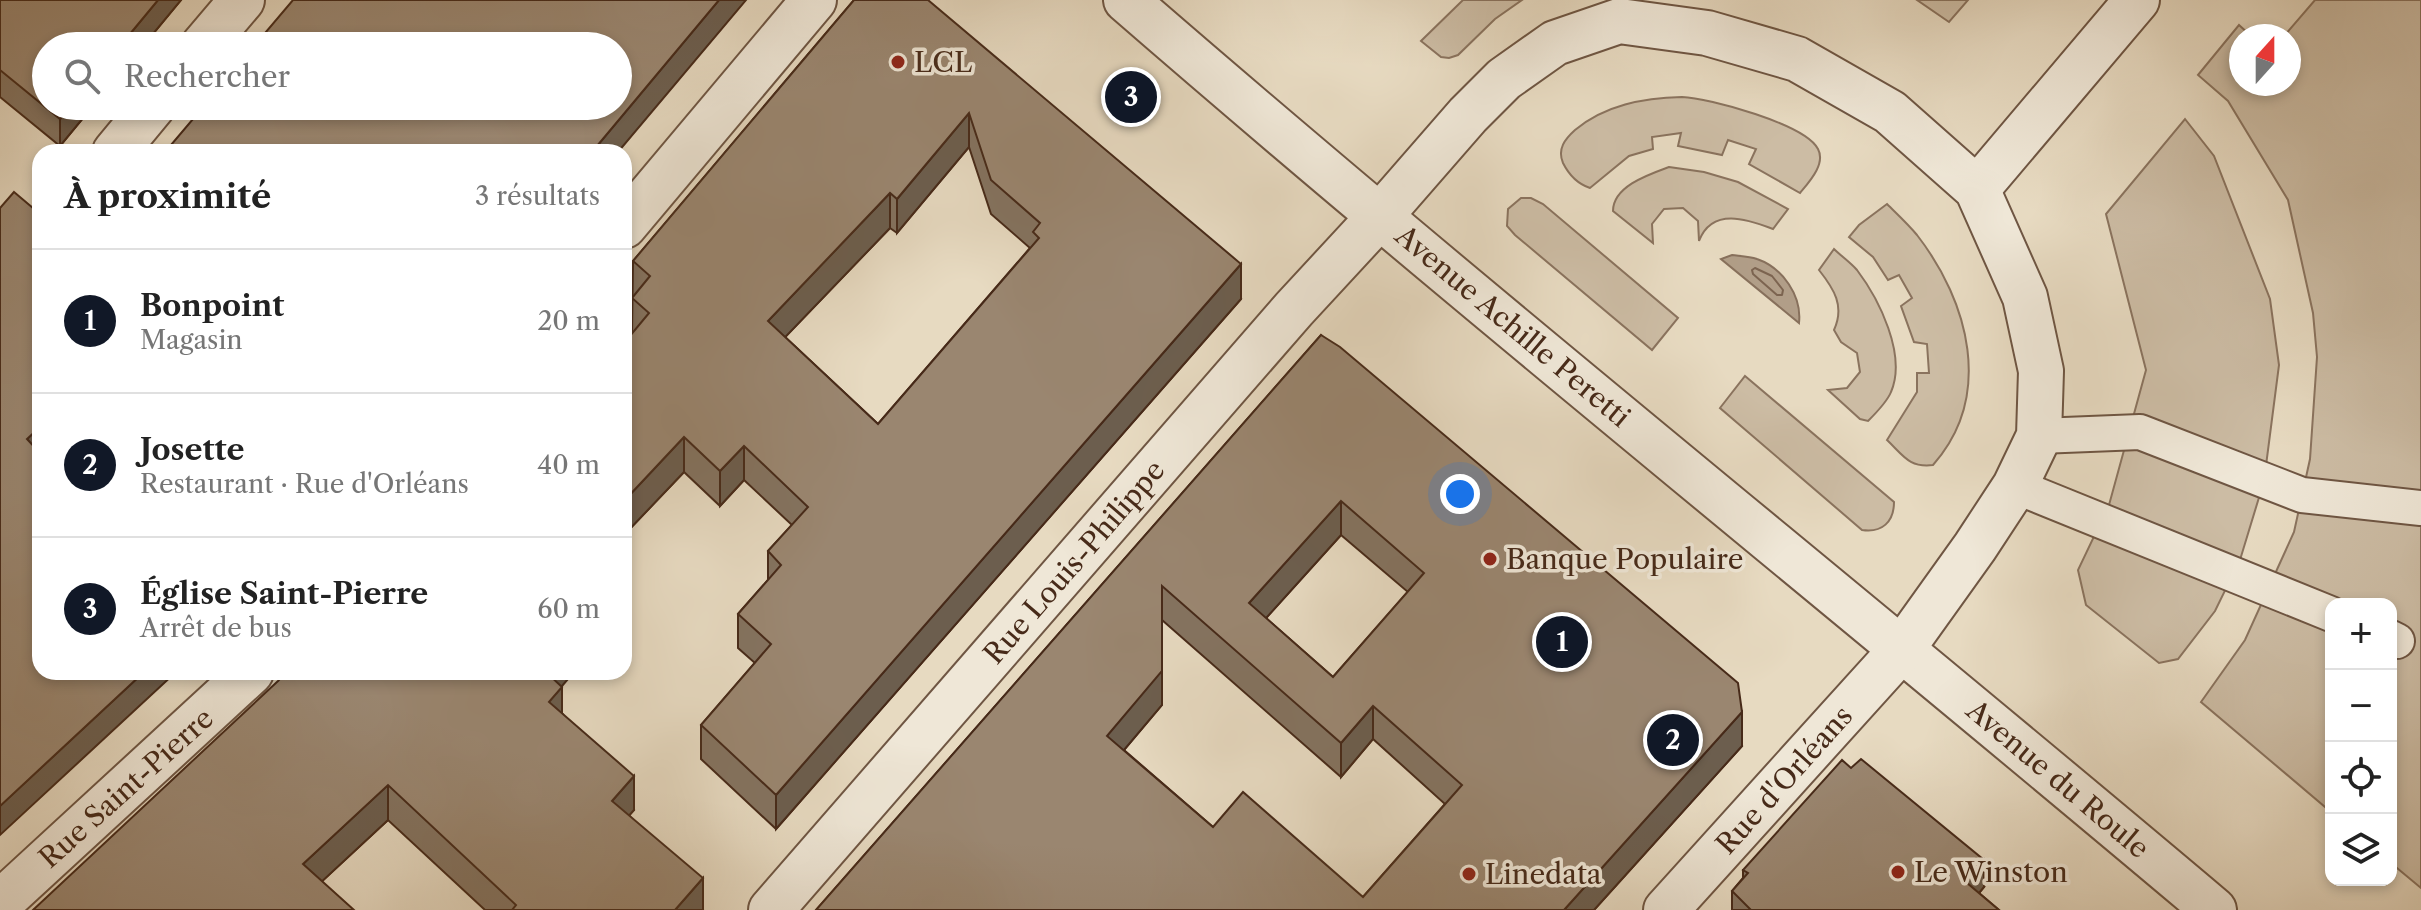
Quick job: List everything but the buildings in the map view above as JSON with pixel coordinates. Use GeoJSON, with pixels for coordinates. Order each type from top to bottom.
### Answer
{"type":"FeatureCollection","features":[{"type":"Feature","properties":{"kind":"street"},"geometry":{"type":"LineString","coordinates":[[215,32],[242,0]]}},
{"type":"Feature","properties":{"kind":"street"},"geometry":{"type":"LineString","coordinates":[[632,216],[814,0]]}},
{"type":"Feature","properties":{"kind":"street","name":"Avenue Achille Peretti"},"geometry":{"type":"LineString","coordinates":[[1126,0],[1380,216],[1902,649]]}},
{"type":"Feature","properties":{"kind":"street"},"geometry":{"type":"LineString","coordinates":[[1977,189],[2137,0]]}},
{"type":"Feature","properties":{"kind":"street"},"geometry":{"type":"LineString","coordinates":[[1613,10],[1797,59],[1890,112],[1977,189],[2025,297],[2041,371],[2039,436]]}},
{"type":"Feature","properties":{"kind":"street","name":"Rue Louis-Philippe"},"geometry":{"type":"LineString","coordinates":[[771,910],[1294,309],[1468,115],[1504,79],[1555,43],[1613,10]]}},
{"type":"Feature","properties":{"kind":"street"},"geometry":{"type":"LineString","coordinates":[[122,144],[141,120]]}},
{"type":"Feature","properties":{"kind":"street","name":"Rue d'Orléans"},"geometry":{"type":"LineString","coordinates":[[1666,910],[1902,649],[2015,486],[2039,436]]}},
{"type":"Feature","properties":{"kind":"street","name":"Avenue du Roule"},"geometry":{"type":"LineString","coordinates":[[1902,649],[2214,910]]}},
{"type":"Feature","properties":{"kind":"street","name":"Rue Saint-Pierre"},"geometry":{"type":"LineString","coordinates":[[0,903],[242,680]]}},
{"type":"Feature","properties":{"kind":"lane"},"geometry":{"type":"LineString","coordinates":[[2039,436],[2140,432],[2302,495],[2421,508]]}},
{"type":"Feature","properties":{"kind":"lane"},"geometry":{"type":"LineString","coordinates":[[2015,486],[2325,612]]}},
{"type":"Feature","properties":{"kind":"shaded area"},"geometry":{"type":"Polygon","coordinates":[[[1463,0],[1522,0],[1495,19],[1458,55],[1441,57],[1421,41],[1463,0]]]}},
{"type":"Feature","properties":{"kind":"shaded area"},"geometry":{"type":"Polygon","coordinates":[[[1917,0],[1968,0],[1949,22],[1917,0]]]}},
{"type":"Feature","properties":{"kind":"shaded area"},"geometry":{"type":"Polygon","coordinates":[[[2315,0],[2421,0],[2421,888],[2397,868],[2397,598],[2325,598],[2325,807],[2201,702],[2245,640],[2294,532],[2310,459],[2317,357],[2313,313],[2288,200],[2228,101],[2198,75],[2229,37],[2229,96],[2301,96],[2301,24],[2294,24],[2315,0]]]}},
{"type":"Feature","properties":{"kind":"shaded area"},"geometry":{"type":"Polygon","coordinates":[[[1682,97],[1733,107],[1795,130],[1818,149],[1820,161],[1815,172],[1800,193],[1749,164],[1756,149],[1728,140],[1722,155],[1678,146],[1681,133],[1652,137],[1653,149],[1629,156],[1590,188],[1565,167],[1561,158],[1563,145],[1571,133],[1587,121],[1625,104],[1682,97]]]}},
{"type":"Feature","properties":{"kind":"shaded area"},"geometry":{"type":"Polygon","coordinates":[[[2185,119],[2214,156],[2270,299],[2279,365],[2264,481],[2240,560],[2215,611],[2178,659],[2159,663],[2086,605],[2078,570],[2109,505],[2146,370],[2106,214],[2185,119]]]}},
{"type":"Feature","properties":{"kind":"shaded area"},"geometry":{"type":"Polygon","coordinates":[[[1669,167],[1704,172],[1738,182],[1788,209],[1773,229],[1731,218],[1712,223],[1699,241],[1698,221],[1683,208],[1664,209],[1652,224],[1653,243],[1613,211],[1615,202],[1626,188],[1669,167]]]}},
{"type":"Feature","properties":{"kind":"shaded area"},"geometry":{"type":"Polygon","coordinates":[[[1521,198],[1531,198],[1543,204],[1678,318],[1652,350],[1507,226],[1508,209],[1521,198]]]}},
{"type":"Feature","properties":{"kind":"shaded area"},"geometry":{"type":"Polygon","coordinates":[[[1887,204],[1917,235],[1935,261],[1961,319],[1967,349],[1968,380],[1964,409],[1952,438],[1933,465],[1912,462],[1887,440],[1917,392],[1917,373],[1929,373],[1927,344],[1914,342],[1901,306],[1912,298],[1899,275],[1888,280],[1873,257],[1849,237],[1859,225],[1887,204]]]}},
{"type":"Feature","properties":{"kind":"shaded area"},"geometry":{"type":"Polygon","coordinates":[[[1834,249],[1854,267],[1874,296],[1893,345],[1896,361],[1891,392],[1868,421],[1860,419],[1828,390],[1847,388],[1860,372],[1857,353],[1841,342],[1834,330],[1838,305],[1819,270],[1834,249]]]}},
{"type":"Feature","properties":{"kind":"shaded area"},"geometry":{"type":"Polygon","coordinates":[[[1745,376],[1894,502],[1886,525],[1875,530],[1862,530],[1720,408],[1745,376]]]}},
{"type":"Feature","properties":{"kind":"water"},"geometry":{"type":"Polygon","coordinates":[[[1732,255],[1757,259],[1783,276],[1794,293],[1799,323],[1721,259],[1732,255]]]}},
{"type":"Feature","properties":{"kind":"place","name":"LCL"},"geometry":{"type":"Point","coordinates":[898,62]}},
{"type":"Feature","properties":{"kind":"place","name":"Église Saint-Pierre"},"geometry":{"type":"Point","coordinates":[1131,97]}},
{"type":"Feature","properties":{"kind":"place","name":"Banque Populaire"},"geometry":{"type":"Point","coordinates":[1490,559]}},
{"type":"Feature","properties":{"kind":"place","name":"Bonpoint"},"geometry":{"type":"Point","coordinates":[1562,642]}},
{"type":"Feature","properties":{"kind":"place","name":"Josette"},"geometry":{"type":"Point","coordinates":[1673,740]}},
{"type":"Feature","properties":{"kind":"place","name":"Le Winston"},"geometry":{"type":"Point","coordinates":[1898,872]}},
{"type":"Feature","properties":{"kind":"place","name":"Linedata"},"geometry":{"type":"Point","coordinates":[1469,874]}}]}
